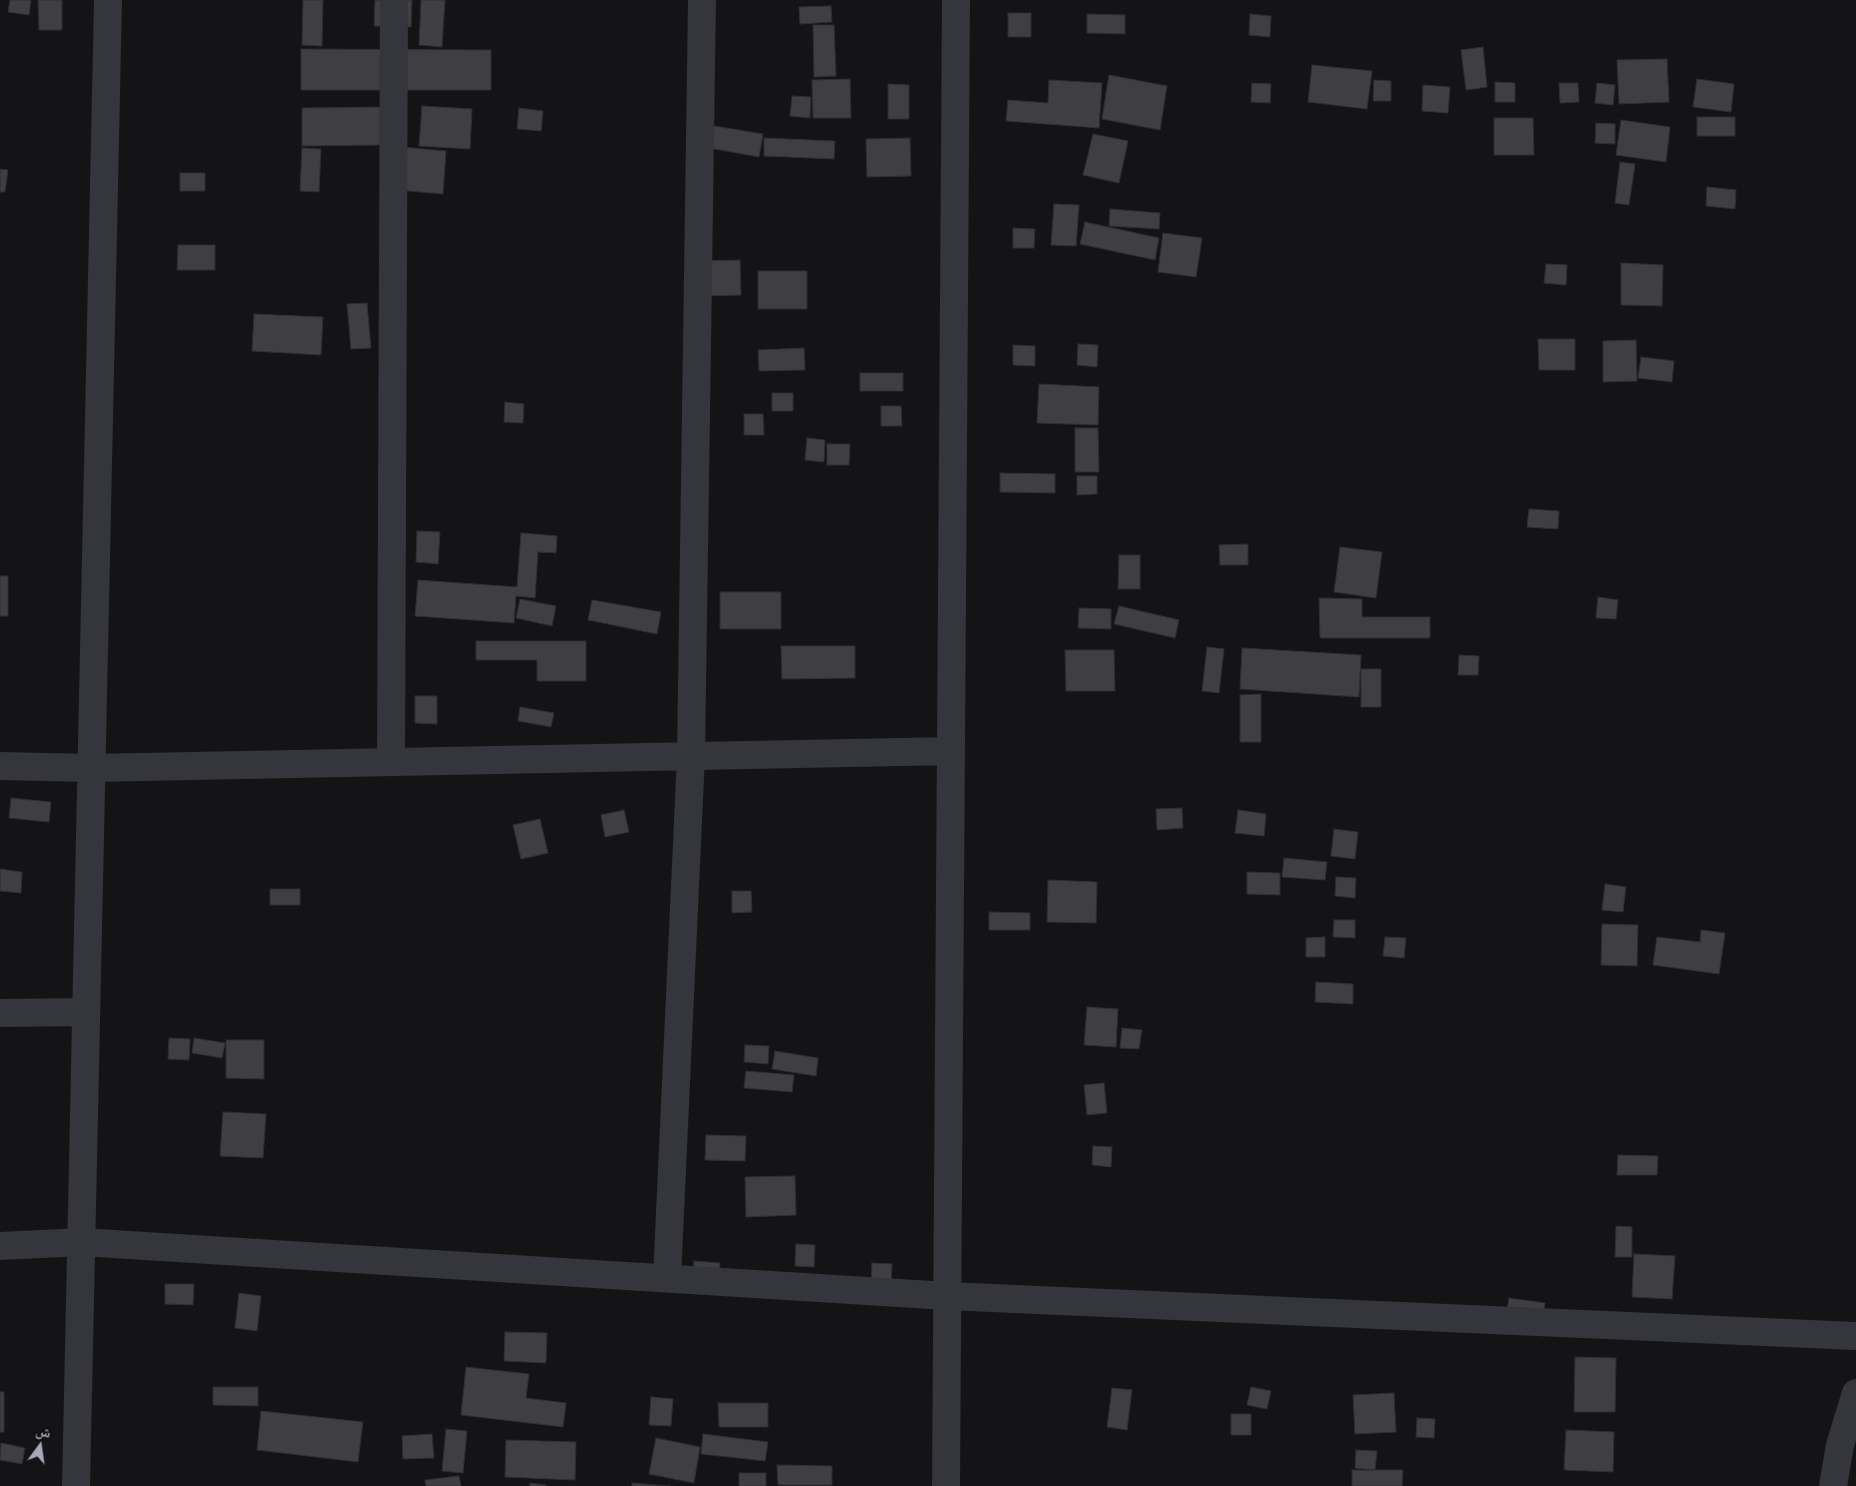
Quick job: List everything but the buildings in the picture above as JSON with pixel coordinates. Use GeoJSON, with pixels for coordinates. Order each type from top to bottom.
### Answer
{"type":"FeatureCollection","features":[{"type":"Feature","properties":{"kind":"street"},"geometry":{"type":"LineString","coordinates":[[76,1486],[108,0]]}},
{"type":"Feature","properties":{"kind":"street"},"geometry":{"type":"LineString","coordinates":[[391,762],[394,0]]}},
{"type":"Feature","properties":{"kind":"street"},"geometry":{"type":"LineString","coordinates":[[667,1278],[691,756],[702,0]]}},
{"type":"Feature","properties":{"kind":"street"},"geometry":{"type":"LineString","coordinates":[[946,1486],[956,0]]}},
{"type":"Feature","properties":{"kind":"street"},"geometry":{"type":"LineString","coordinates":[[0,766],[91,768],[951,751]]}},
{"type":"Feature","properties":{"kind":"street"},"geometry":{"type":"LineString","coordinates":[[0,1013],[86,1012]]}},
{"type":"Feature","properties":{"kind":"street"},"geometry":{"type":"LineString","coordinates":[[0,1246],[81,1242],[947,1296],[1856,1336]]}},
{"type":"Feature","properties":{"kind":"street"},"geometry":{"type":"LineString","coordinates":[[1833,1486],[1840,1445],[1856,1393]]}}]}
